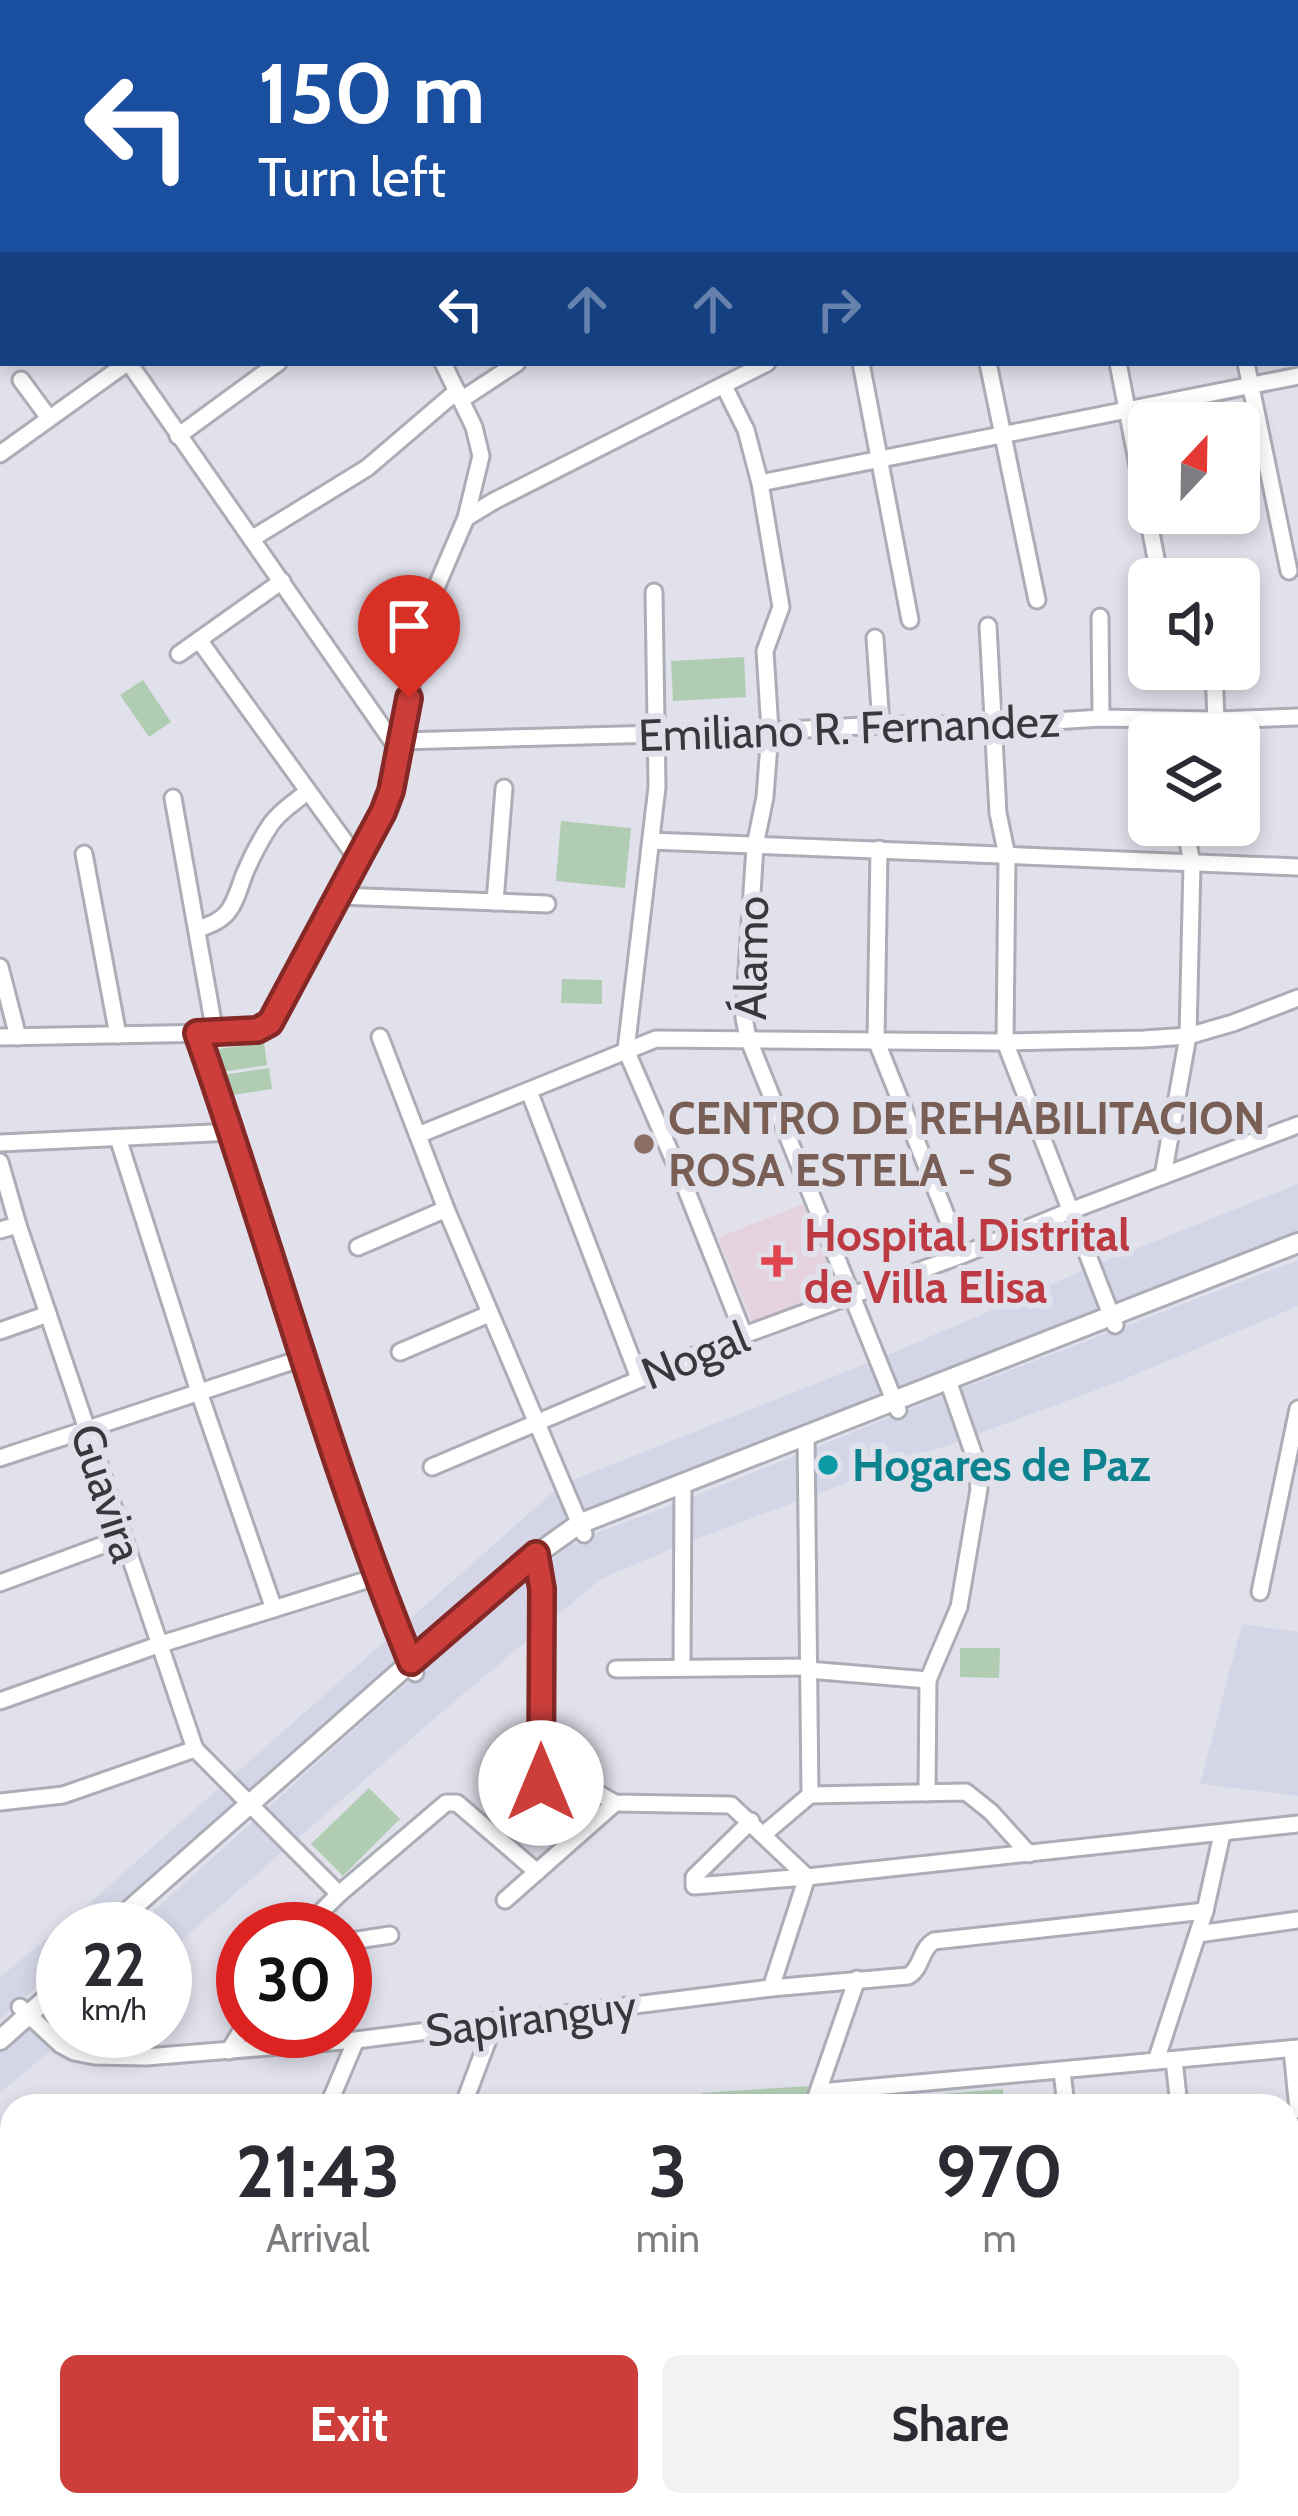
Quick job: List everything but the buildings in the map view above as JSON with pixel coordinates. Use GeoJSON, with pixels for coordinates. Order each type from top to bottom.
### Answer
{"type":"FeatureCollection","features":[{"type":"Feature","properties":{"kind":"main road"},"geometry":{"type":"LineString","coordinates":[[896,1405],[951,1389],[1298,1243]]}},
{"type":"Feature","properties":{"kind":"main road"},"geometry":{"type":"LineString","coordinates":[[140,1902],[537,1560],[581,1529],[1113,1320],[1298,1254]]}},
{"type":"Feature","properties":{"kind":"main road"},"geometry":{"type":"LineString","coordinates":[[154,1902],[254,1807]]}},
{"type":"Feature","properties":{"kind":"main road"},"geometry":{"type":"LineString","coordinates":[[0,2040],[36,1998]]}},
{"type":"Feature","properties":{"kind":"main road"},"geometry":{"type":"LineString","coordinates":[[0,2024],[36,2003]]}},
{"type":"Feature","properties":{"kind":"street"},"geometry":{"type":"LineString","coordinates":[[0,454],[124,366]]}},
{"type":"Feature","properties":{"kind":"street"},"geometry":{"type":"LineString","coordinates":[[130,366],[400,746]]}},
{"type":"Feature","properties":{"kind":"street"},"geometry":{"type":"LineString","coordinates":[[178,436],[274,366]]}},
{"type":"Feature","properties":{"kind":"street"},"geometry":{"type":"LineString","coordinates":[[0,1037],[215,1033],[257,1030],[270,1023],[391,791],[427,611],[466,518],[481,456],[474,427],[444,366]]}},
{"type":"Feature","properties":{"kind":"street"},"geometry":{"type":"LineString","coordinates":[[253,538],[367,468],[459,395],[512,366]]}},
{"type":"Feature","properties":{"kind":"street"},"geometry":{"type":"LineString","coordinates":[[466,518],[756,366]]}},
{"type":"Feature","properties":{"kind":"street"},"geometry":{"type":"LineString","coordinates":[[862,366],[910,620]]}},
{"type":"Feature","properties":{"kind":"street"},"geometry":{"type":"LineString","coordinates":[[989,366],[1037,600]]}},
{"type":"Feature","properties":{"kind":"street"},"geometry":{"type":"LineString","coordinates":[[760,483],[1128,410],[1119,366]]}},
{"type":"Feature","properties":{"kind":"street"},"geometry":{"type":"LineString","coordinates":[[1247,366],[1289,571]]}},
{"type":"Feature","properties":{"kind":"street"},"geometry":{"type":"LineString","coordinates":[[1169,402],[1298,376]]}},
{"type":"Feature","properties":{"kind":"street"},"geometry":{"type":"LineString","coordinates":[[21,380],[49,418]]}},
{"type":"Feature","properties":{"kind":"street","name":"Álamo"},"geometry":{"type":"LineString","coordinates":[[724,386],[746,430],[760,483],[781,607],[766,651],[770,731],[755,846],[744,1018],[896,1405]]}},
{"type":"Feature","properties":{"kind":"street"},"geometry":{"type":"LineString","coordinates":[[179,654],[283,581]]}},
{"type":"Feature","properties":{"kind":"street"},"geometry":{"type":"LineString","coordinates":[[654,592],[657,787],[626,1050],[744,1335]]}},
{"type":"Feature","properties":{"kind":"street"},"geometry":{"type":"LineString","coordinates":[[1100,617],[1101,718]]}},
{"type":"Feature","properties":{"kind":"street"},"geometry":{"type":"LineString","coordinates":[[988,626],[998,812],[1007,856],[1005,1042],[1113,1320]]}},
{"type":"Feature","properties":{"kind":"street"},"geometry":{"type":"LineString","coordinates":[[875,638],[881,725]]}},
{"type":"Feature","properties":{"kind":"street"},"geometry":{"type":"LineString","coordinates":[[199,640],[358,860]]}},
{"type":"Feature","properties":{"kind":"street","name":"Emiliano R. Fernandez"},"geometry":{"type":"LineString","coordinates":[[1260,718],[1298,717]]}},
{"type":"Feature","properties":{"kind":"street","name":"Emiliano R. Fernandez"},"geometry":{"type":"LineString","coordinates":[[400,746],[881,725],[1101,718],[1128,721]]}},
{"type":"Feature","properties":{"kind":"street"},"geometry":{"type":"LineString","coordinates":[[495,902],[504,788]]}},
{"type":"Feature","properties":{"kind":"street"},"geometry":{"type":"LineString","coordinates":[[197,929],[210,926],[231,910],[272,822],[307,792]]}},
{"type":"Feature","properties":{"kind":"street"},"geometry":{"type":"LineString","coordinates":[[173,798],[215,1033]]}},
{"type":"Feature","properties":{"kind":"street"},"geometry":{"type":"LineString","coordinates":[[651,842],[1298,867]]}},
{"type":"Feature","properties":{"kind":"street"},"geometry":{"type":"LineString","coordinates":[[1163,1176],[1188,1036],[1189,846]]}},
{"type":"Feature","properties":{"kind":"street"},"geometry":{"type":"LineString","coordinates":[[879,849],[876,1040],[962,1255]]}},
{"type":"Feature","properties":{"kind":"street"},"geometry":{"type":"LineString","coordinates":[[84,854],[118,1035]]}},
{"type":"Feature","properties":{"kind":"street"},"geometry":{"type":"LineString","coordinates":[[339,896],[547,904]]}},
{"type":"Feature","properties":{"kind":"street"},"geometry":{"type":"LineString","coordinates":[[0,967],[18,1036]]}},
{"type":"Feature","properties":{"kind":"street"},"geometry":{"type":"LineString","coordinates":[[418,1135],[656,1039],[1005,1042],[1188,1036],[1298,998]]}},
{"type":"Feature","properties":{"kind":"street"},"geometry":{"type":"LineString","coordinates":[[197,1033],[376,1577],[413,1668]]}},
{"type":"Feature","properties":{"kind":"street"},"geometry":{"type":"LineString","coordinates":[[380,1037],[446,1209],[581,1529]]}},
{"type":"Feature","properties":{"kind":"street"},"geometry":{"type":"LineString","coordinates":[[529,1091],[639,1378]]}},
{"type":"Feature","properties":{"kind":"street","name":"Nogal"},"geometry":{"type":"LineString","coordinates":[[432,1467],[744,1335],[1298,1125]]}},
{"type":"Feature","properties":{"kind":"street"},"geometry":{"type":"LineString","coordinates":[[0,1143],[232,1132]]}},
{"type":"Feature","properties":{"kind":"street"},"geometry":{"type":"LineString","coordinates":[[118,1138],[274,1609]]}},
{"type":"Feature","properties":{"kind":"street","name":"Guavira"},"geometry":{"type":"LineString","coordinates":[[0,1162],[195,1748],[339,1894]]}},
{"type":"Feature","properties":{"kind":"street"},"geometry":{"type":"LineString","coordinates":[[358,1246],[446,1209]]}},
{"type":"Feature","properties":{"kind":"street"},"geometry":{"type":"LineString","coordinates":[[0,1230],[18,1225]]}},
{"type":"Feature","properties":{"kind":"street"},"geometry":{"type":"LineString","coordinates":[[0,1330],[48,1314]]}},
{"type":"Feature","properties":{"kind":"street"},"geometry":{"type":"LineString","coordinates":[[400,1352],[489,1314]]}},
{"type":"Feature","properties":{"kind":"street"},"geometry":{"type":"LineString","coordinates":[[0,1458],[303,1358]]}},
{"type":"Feature","properties":{"kind":"street"},"geometry":{"type":"LineString","coordinates":[[927,1793],[928,1680],[959,1607],[979,1489],[976,1461],[951,1389]]}},
{"type":"Feature","properties":{"kind":"street"},"geometry":{"type":"LineString","coordinates":[[1260,1592],[1298,1409]]}},
{"type":"Feature","properties":{"kind":"street"},"geometry":{"type":"LineString","coordinates":[[806,1440],[809,1795]]}},
{"type":"Feature","properties":{"kind":"street"},"geometry":{"type":"LineString","coordinates":[[682,1668],[683,1488]]}},
{"type":"Feature","properties":{"kind":"street"},"geometry":{"type":"LineString","coordinates":[[0,1583],[122,1538]]}},
{"type":"Feature","properties":{"kind":"street"},"geometry":{"type":"LineString","coordinates":[[537,1560],[541,1783],[546,1789],[601,1796],[615,1803],[731,1805],[807,1877]]}},
{"type":"Feature","properties":{"kind":"street"},"geometry":{"type":"LineString","coordinates":[[0,1701],[158,1645],[376,1577]]}},
{"type":"Feature","properties":{"kind":"street"},"geometry":{"type":"LineString","coordinates":[[616,1669],[808,1668],[928,1680]]}},
{"type":"Feature","properties":{"kind":"street"},"geometry":{"type":"LineString","coordinates":[[0,1802],[63,1795],[195,1748]]}},
{"type":"Feature","properties":{"kind":"street"},"geometry":{"type":"LineString","coordinates":[[764,1834],[809,1795],[967,1792],[1030,1854]]}},
{"type":"Feature","properties":{"kind":"street"},"geometry":{"type":"LineString","coordinates":[[331,1902],[452,1801],[536,1872]]}},
{"type":"Feature","properties":{"kind":"street"},"geometry":{"type":"LineString","coordinates":[[505,1900],[615,1803]]}},
{"type":"Feature","properties":{"kind":"street"},"geometry":{"type":"LineString","coordinates":[[751,1821],[694,1877],[694,1886],[1298,1825]]}},
{"type":"Feature","properties":{"kind":"street"},"geometry":{"type":"LineString","coordinates":[[1156,2061],[1205,1911],[1222,1834]]}},
{"type":"Feature","properties":{"kind":"street"},"geometry":{"type":"LineString","coordinates":[[771,1988],[807,1877]]}},
{"type":"Feature","properties":{"kind":"street","name":"Sapiranguy"},"geometry":{"type":"LineString","coordinates":[[372,2038],[913,1974],[934,1941],[1205,1911]]}},
{"type":"Feature","properties":{"kind":"street"},"geometry":{"type":"LineString","coordinates":[[1198,1934],[1298,1920]]}},
{"type":"Feature","properties":{"kind":"street"},"geometry":{"type":"LineString","coordinates":[[372,1938],[390,1935]]}},
{"type":"Feature","properties":{"kind":"street"},"geometry":{"type":"LineString","coordinates":[[819,2094],[857,1979]]}},
{"type":"Feature","properties":{"kind":"street","name":"Sapiranguy"},"geometry":{"type":"LineString","coordinates":[[24,2011],[61,2045],[83,2055],[216,2052]]}},
{"type":"Feature","properties":{"kind":"street"},"geometry":{"type":"LineString","coordinates":[[468,2094],[495,2021]]}},
{"type":"Feature","properties":{"kind":"street"},"geometry":{"type":"LineString","coordinates":[[861,2094],[1295,2049],[1297,2094]]}},
{"type":"Feature","properties":{"kind":"street"},"geometry":{"type":"LineString","coordinates":[[333,2094],[348,2058]]}},
{"type":"Feature","properties":{"kind":"street"},"geometry":{"type":"LineString","coordinates":[[1174,2060],[1178,2094]]}},
{"type":"Feature","properties":{"kind":"street"},"geometry":{"type":"LineString","coordinates":[[1062,2071],[1065,2094]]}},
{"type":"Feature","properties":{"kind":"shaded area"},"geometry":{"type":"Polygon","coordinates":[[[1298,1184],[1298,1236],[891,1391],[579,1518],[134,1902],[91,1902],[562,1484],[876,1360],[1298,1184]]]}},
{"type":"Feature","properties":{"kind":"shaded area","name":"Hospital Distrital de Villa Elisa"},"geometry":{"type":"Polygon","coordinates":[[[803,1204],[837,1288],[753,1323],[718,1238],[803,1204]]]}},
{"type":"Feature","properties":{"kind":"shaded area"},"geometry":{"type":"Polygon","coordinates":[[[1298,1260],[1298,1306],[1120,1381],[685,1543],[601,1579],[225,1902],[216,1902],[216,1910],[192,1931],[192,1902],[164,1902],[367,1718],[566,1548],[1298,1260]]]}},
{"type":"Feature","properties":{"kind":"shaded area"},"geometry":{"type":"Polygon","coordinates":[[[1242,1624],[1298,1632],[1298,1796],[1200,1784],[1242,1624]]]}},
{"type":"Feature","properties":{"kind":"shaded area"},"geometry":{"type":"Polygon","coordinates":[[[36,1947],[36,1988],[0,2019],[0,1977],[36,1947]]]}},
{"type":"Feature","properties":{"kind":"shaded area"},"geometry":{"type":"Polygon","coordinates":[[[36,2014],[36,2058],[42,2058],[0,2093],[0,2045],[36,2014]]]}},
{"type":"Feature","properties":{"kind":"green space"},"geometry":{"type":"Polygon","coordinates":[[[744,657],[746,697],[673,701],[671,661],[744,657]]]}},
{"type":"Feature","properties":{"kind":"green space"},"geometry":{"type":"Polygon","coordinates":[[[143,680],[171,722],[149,737],[120,695],[143,680]]]}},
{"type":"Feature","properties":{"kind":"green space"},"geometry":{"type":"Polygon","coordinates":[[[561,821],[631,828],[625,888],[556,881],[561,821]]]}},
{"type":"Feature","properties":{"kind":"green space"},"geometry":{"type":"Polygon","coordinates":[[[562,979],[602,980],[602,1004],[561,1003],[562,979]]]}},
{"type":"Feature","properties":{"kind":"green space"},"geometry":{"type":"Polygon","coordinates":[[[264,1043],[267,1065],[221,1072],[218,1049],[264,1043]]]}},
{"type":"Feature","properties":{"kind":"green space"},"geometry":{"type":"Polygon","coordinates":[[[269,1068],[272,1089],[225,1096],[222,1075],[269,1068]]]}},
{"type":"Feature","properties":{"kind":"green space"},"geometry":{"type":"Polygon","coordinates":[[[960,1648],[1000,1648],[999,1678],[960,1677],[960,1648]]]}},
{"type":"Feature","properties":{"kind":"green space"},"geometry":{"type":"Polygon","coordinates":[[[369,1788],[400,1819],[343,1876],[311,1844],[369,1788]]]}},
{"type":"Feature","properties":{"kind":"green space"},"geometry":{"type":"Polygon","coordinates":[[[810,2086],[806,2094],[702,2093],[810,2086]]]}},
{"type":"Feature","properties":{"kind":"green space"},"geometry":{"type":"Polygon","coordinates":[[[1003,2089],[1003,2094],[943,2094],[1003,2089]]]}},
{"type":"Feature","properties":{"kind":"place","name":"CENTRO DE REHABILITACION ROSA ESTELA - S"},"geometry":{"type":"Point","coordinates":[644,1144]}},
{"type":"Feature","properties":{"kind":"place","name":"Hospital Distrital de Villa Elisa"},"geometry":{"type":"Point","coordinates":[777,1261]}},
{"type":"Feature","properties":{"kind":"place","name":"Hogares de Paz"},"geometry":{"type":"Point","coordinates":[828,1465]}},
{"type":"Feature","properties":{"kind":"route"},"geometry":{"type":"LineString","coordinates":[[409,698],[383,812],[270,1023],[257,1030],[197,1033],[376,1577],[411,1662],[536,1554],[542,1589],[541,1783]]}}]}
